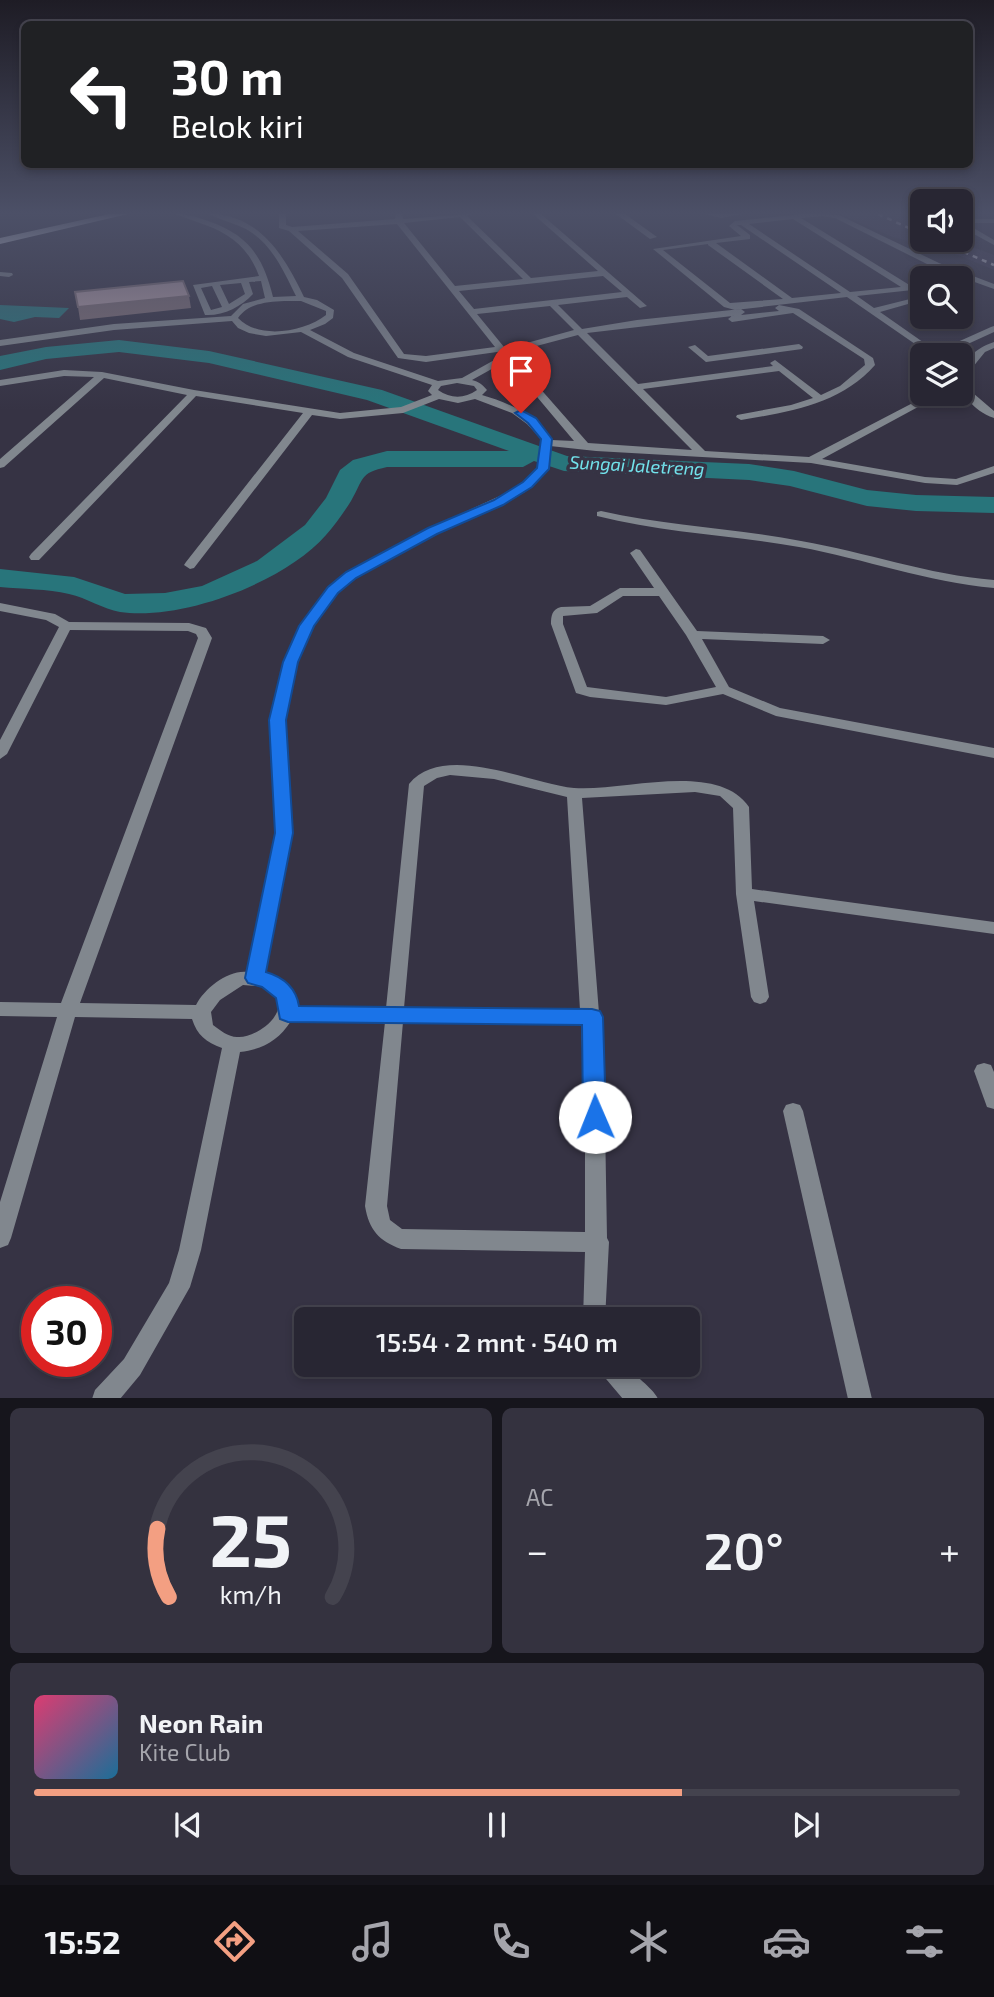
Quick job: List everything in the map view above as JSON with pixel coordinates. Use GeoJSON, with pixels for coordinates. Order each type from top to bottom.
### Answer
{"type":"FeatureCollection","features":[{"type":"Feature","properties":{"kind":"street"},"geometry":{"type":"LineString","coordinates":[[244,280],[248,290],[247,298],[208,313],[196,287],[215,283],[244,280],[252,279]]}},
{"type":"Feature","properties":{"kind":"street"},"geometry":{"type":"LineString","coordinates":[[265,279],[270,300]]}},
{"type":"Feature","properties":{"kind":"street"},"geometry":{"type":"LineString","coordinates":[[291,279],[301,299]]}},
{"type":"Feature","properties":{"kind":"street"},"geometry":{"type":"LineString","coordinates":[[347,279],[375,315],[401,356],[426,359],[501,349],[445,279]]}},
{"type":"Feature","properties":{"kind":"street"},"geometry":{"type":"LineString","coordinates":[[452,289],[546,279]]}},
{"type":"Feature","properties":{"kind":"street"},"geometry":{"type":"LineString","coordinates":[[613,279],[643,306]]}},
{"type":"Feature","properties":{"kind":"street"},"geometry":{"type":"LineString","coordinates":[[695,279],[727,305],[742,307],[909,288]]}},
{"type":"Feature","properties":{"kind":"street"},"geometry":{"type":"LineString","coordinates":[[760,279],[790,302]]}},
{"type":"Feature","properties":{"kind":"street"},"geometry":{"type":"LineString","coordinates":[[826,279],[919,343]]}},
{"type":"Feature","properties":{"kind":"street"},"geometry":{"type":"LineString","coordinates":[[895,279],[909,288]]}},
{"type":"Feature","properties":{"kind":"street"},"geometry":{"type":"LineString","coordinates":[[973,279],[994,286]]}},
{"type":"Feature","properties":{"kind":"street"},"geometry":{"type":"LineString","coordinates":[[973,282],[978,281]]}},
{"type":"Feature","properties":{"kind":"street"},"geometry":{"type":"LineString","coordinates":[[215,283],[226,308]]}},
{"type":"Feature","properties":{"kind":"street"},"geometry":{"type":"LineString","coordinates":[[471,312],[630,294]]}},
{"type":"Feature","properties":{"kind":"street"},"geometry":{"type":"LineString","coordinates":[[0,343],[114,327],[234,318],[245,307],[270,300],[301,299],[324,305],[330,310],[330,316],[316,326],[303,330],[256,331],[237,323],[234,318]]}},
{"type":"Feature","properties":{"kind":"street"},"geometry":{"type":"LineString","coordinates":[[871,312],[910,302]]}},
{"type":"Feature","properties":{"kind":"street"},"geometry":{"type":"LineString","coordinates":[[552,303],[702,454]]}},
{"type":"Feature","properties":{"kind":"street"},"geometry":{"type":"LineString","coordinates":[[303,330],[351,355],[437,384],[465,380],[501,360],[582,333],[796,311],[869,358],[870,365],[860,376],[820,399],[786,410],[741,417]]}},
{"type":"Feature","properties":{"kind":"street"},"geometry":{"type":"LineString","coordinates":[[963,343],[994,329]]}},
{"type":"Feature","properties":{"kind":"street"},"geometry":{"type":"LineString","coordinates":[[994,345],[982,350],[963,373],[963,389],[971,400],[994,415]]}},
{"type":"Feature","properties":{"kind":"street"},"geometry":{"type":"LineString","coordinates":[[692,347],[706,359],[799,347]]}},
{"type":"Feature","properties":{"kind":"street"},"geometry":{"type":"LineString","coordinates":[[761,352],[820,399]]}},
{"type":"Feature","properties":{"kind":"street"},"geometry":{"type":"LineString","coordinates":[[636,387],[781,368]]}},
{"type":"Feature","properties":{"kind":"street"},"geometry":{"type":"LineString","coordinates":[[520,370],[584,445]]}},
{"type":"Feature","properties":{"kind":"street"},"geometry":{"type":"LineString","coordinates":[[0,383],[64,373],[102,375],[194,393],[340,416],[403,410],[439,396]]}},
{"type":"Feature","properties":{"kind":"street"},"geometry":{"type":"LineString","coordinates":[[0,465],[102,375]]}},
{"type":"Feature","properties":{"kind":"street"},"geometry":{"type":"LineString","coordinates":[[465,380],[481,387],[482,390],[475,396]]}},
{"type":"Feature","properties":{"kind":"street"},"geometry":{"type":"LineString","coordinates":[[255,978],[284,833],[277,720],[290,662],[307,626],[333,590],[351,575],[432,531],[522,490],[542,469],[547,439],[532,421],[508,406],[475,396],[454,399],[439,396],[433,391],[437,384]]}},
{"type":"Feature","properties":{"kind":"street"},"geometry":{"type":"LineString","coordinates":[[35,557],[194,393]]}},
{"type":"Feature","properties":{"kind":"street"},"geometry":{"type":"LineString","coordinates":[[811,460],[914,406]]}},
{"type":"Feature","properties":{"kind":"street"},"geometry":{"type":"LineString","coordinates":[[190,565],[310,411]]}},
{"type":"Feature","properties":{"kind":"street"},"geometry":{"type":"LineString","coordinates":[[546,448],[584,445],[610,451],[811,460],[912,478],[957,482],[994,469]]}},
{"type":"Feature","properties":{"kind":"street"},"geometry":{"type":"LineString","coordinates":[[601,514],[677,530],[803,545],[939,579],[994,584]]}},
{"type":"Feature","properties":{"kind":"street"},"geometry":{"type":"LineString","coordinates":[[636,553],[693,635],[724,690]]}},
{"type":"Feature","properties":{"kind":"street"},"geometry":{"type":"LineString","coordinates":[[662,592],[620,592],[593,610],[561,611],[557,624],[581,690],[666,701],[724,690],[776,712],[994,753]]}},
{"type":"Feature","properties":{"kind":"street"},"geometry":{"type":"LineString","coordinates":[[0,607],[50,617],[66,626],[189,627],[201,631],[205,638],[68,1010],[0,1238]]}},
{"type":"Feature","properties":{"kind":"street"},"geometry":{"type":"LineString","coordinates":[[0,754],[66,626]]}},
{"type":"Feature","properties":{"kind":"street"},"geometry":{"type":"LineString","coordinates":[[693,635],[822,640]]}},
{"type":"Feature","properties":{"kind":"street"},"geometry":{"type":"LineString","coordinates":[[598,1242],[401,1239],[382,1229],[376,1206],[392,1015],[417,784],[425,775],[452,771],[481,772],[574,793],[698,788],[724,793],[741,807],[744,894],[760,997]]}},
{"type":"Feature","properties":{"kind":"street"},"geometry":{"type":"LineString","coordinates":[[574,793],[592,1017],[598,1242],[595,1307]]}},
{"type":"Feature","properties":{"kind":"street"},"geometry":{"type":"LineString","coordinates":[[744,894],[994,928]]}},
{"type":"Feature","properties":{"kind":"street"},"geometry":{"type":"LineString","coordinates":[[241,978],[268,980],[285,993],[289,1003],[288,1014],[282,1024],[261,1040],[232,1044],[208,1033],[203,1024],[202,1012],[215,991],[241,978]]}},
{"type":"Feature","properties":{"kind":"street"},"geometry":{"type":"LineString","coordinates":[[0,1009],[202,1012]]}},
{"type":"Feature","properties":{"kind":"street"},"geometry":{"type":"LineString","coordinates":[[288,1014],[592,1017]]}},
{"type":"Feature","properties":{"kind":"street"},"geometry":{"type":"LineString","coordinates":[[104,1398],[132,1367],[179,1287],[190,1251],[232,1044]]}},
{"type":"Feature","properties":{"kind":"street"},"geometry":{"type":"LineString","coordinates":[[984,1071],[994,1101]]}},
{"type":"Feature","properties":{"kind":"street"},"geometry":{"type":"LineString","coordinates":[[793,1111],[860,1398]]}},
{"type":"Feature","properties":{"kind":"street"},"geometry":{"type":"LineString","coordinates":[[620,1377],[630,1389],[646,1398]]}},
{"type":"Feature","properties":{"kind":"shaded area"},"geometry":{"type":"Polygon","coordinates":[[[0,305],[69,308],[59,318],[35,317],[14,322],[0,319],[0,305]]]}},
{"type":"Feature","properties":{"kind":"building"},"geometry":{"type":"Polygon","coordinates":[[[183,281],[189,296],[78,307],[75,292],[183,281]]]}},
{"type":"Feature","properties":{"kind":"waterway","name":"Sungai Jaletreng"},"geometry":{"type":"LineString","coordinates":[[0,363],[46,353],[119,346],[209,357],[374,395],[564,463],[749,472],[794,479],[824,489],[867,498],[916,503],[994,505]]}},
{"type":"Feature","properties":{"kind":"waterway"},"geometry":{"type":"LineString","coordinates":[[0,578],[74,586],[122,603],[165,602],[210,593],[267,567],[315,531],[339,499],[349,475],[362,465],[387,459],[523,459]]}},
{"type":"Feature","properties":{"kind":"route"},"geometry":{"type":"LineString","coordinates":[[521,413],[532,421],[547,439],[547,452],[542,469],[522,490],[432,531],[351,575],[333,590],[307,626],[290,662],[277,720],[284,833],[255,978],[278,985],[289,1003],[288,1014],[592,1017],[595,1117]]}}]}
